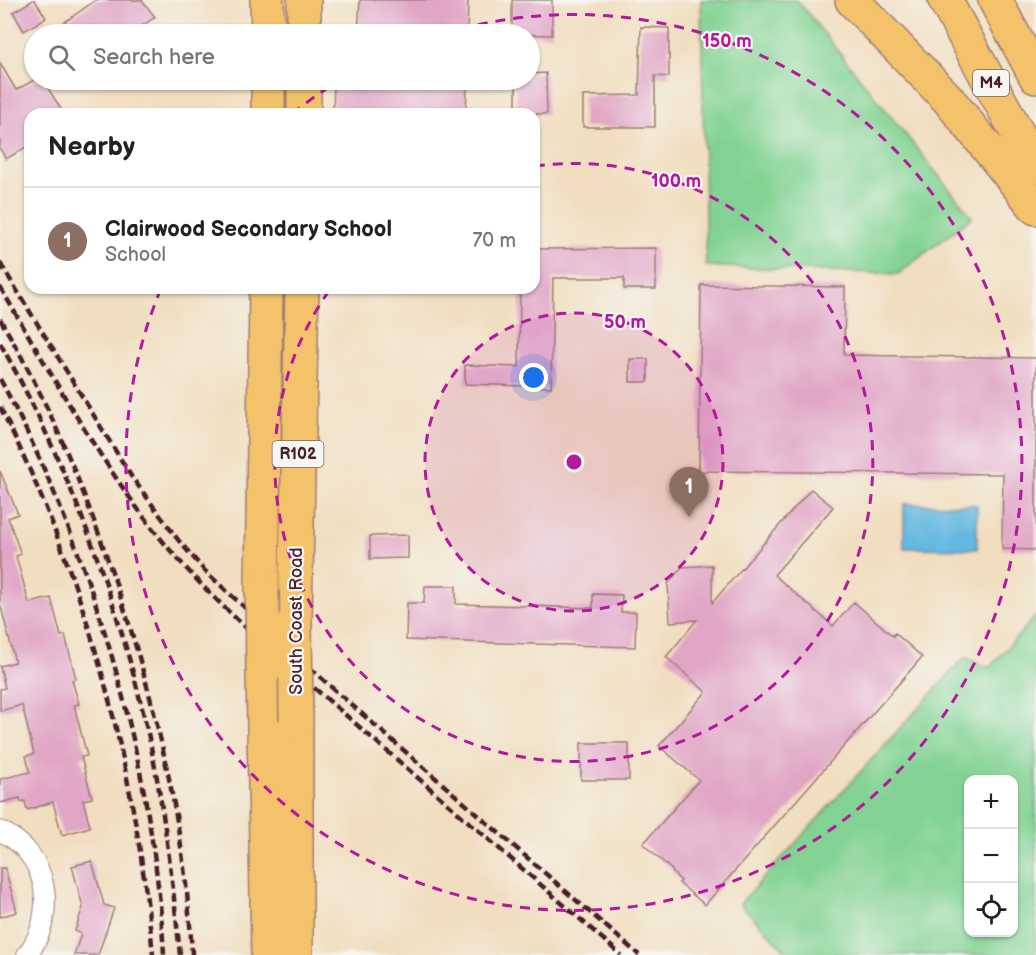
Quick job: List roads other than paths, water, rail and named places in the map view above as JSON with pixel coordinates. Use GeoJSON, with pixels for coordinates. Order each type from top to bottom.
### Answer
{"type":"FeatureCollection","features":[{"type":"Feature","properties":{"kind":"highway"},"geometry":{"type":"LineString","coordinates":[[267,0],[268,24]]}},
{"type":"Feature","properties":{"kind":"highway"},"geometry":{"type":"LineString","coordinates":[[303,0],[304,24]]}},
{"type":"Feature","properties":{"kind":"highway"},"geometry":{"type":"LineString","coordinates":[[852,0],[948,99],[1036,208]]}},
{"type":"Feature","properties":{"kind":"highway","name":"M4"},"geometry":{"type":"LineString","coordinates":[[945,0],[1036,167]]}},
{"type":"Feature","properties":{"kind":"highway","name":"M4"},"geometry":{"type":"LineString","coordinates":[[995,0],[1036,77]]}},
{"type":"Feature","properties":{"kind":"highway"},"geometry":{"type":"LineString","coordinates":[[268,90],[268,108]]}},
{"type":"Feature","properties":{"kind":"highway"},"geometry":{"type":"LineString","coordinates":[[304,90],[304,108]]}},
{"type":"Feature","properties":{"kind":"highway","name":"South Coast Road"},"geometry":{"type":"LineString","coordinates":[[266,294],[262,590],[268,955]]}},
{"type":"Feature","properties":{"kind":"highway","name":"South Coast Road"},"geometry":{"type":"LineString","coordinates":[[296,955],[295,620],[302,294]]}},
{"type":"Feature","properties":{"kind":"street"},"geometry":{"type":"LineString","coordinates":[[0,831],[13,837],[26,849],[38,867],[44,885],[46,906],[43,925],[36,944],[27,955]]}},
{"type":"Feature","properties":{"kind":"water"},"geometry":{"type":"Polygon","coordinates":[[[904,504],[977,505],[977,549],[904,548],[904,504]]]}},
{"type":"Feature","properties":{"kind":"railway"},"geometry":{"type":"LineString","coordinates":[[0,263],[131,476],[179,541],[205,571],[330,686],[639,955]]}},
{"type":"Feature","properties":{"kind":"railway"},"geometry":{"type":"LineString","coordinates":[[0,287],[58,386],[120,483],[165,544],[207,591],[278,656],[621,955]]}},
{"type":"Feature","properties":{"kind":"railway"},"geometry":{"type":"LineString","coordinates":[[0,319],[32,377],[73,467],[108,560],[139,656],[174,804],[188,904],[192,955]]}},
{"type":"Feature","properties":{"kind":"railway"},"geometry":{"type":"LineString","coordinates":[[0,343],[49,439],[71,489],[125,643],[156,773],[180,955]]}},
{"type":"Feature","properties":{"kind":"railway"},"geometry":{"type":"LineString","coordinates":[[0,379],[33,445],[63,514],[112,658],[132,733],[147,807],[158,882],[164,955]]}},
{"type":"Feature","properties":{"kind":"railway"},"geometry":{"type":"LineString","coordinates":[[0,407],[31,472],[58,538],[102,673],[134,813],[153,955]]}},
{"type":"Feature","properties":{"kind":"place","name":"Clairwood Secondary School"},"geometry":{"type":"Point","coordinates":[689,517]}}]}
